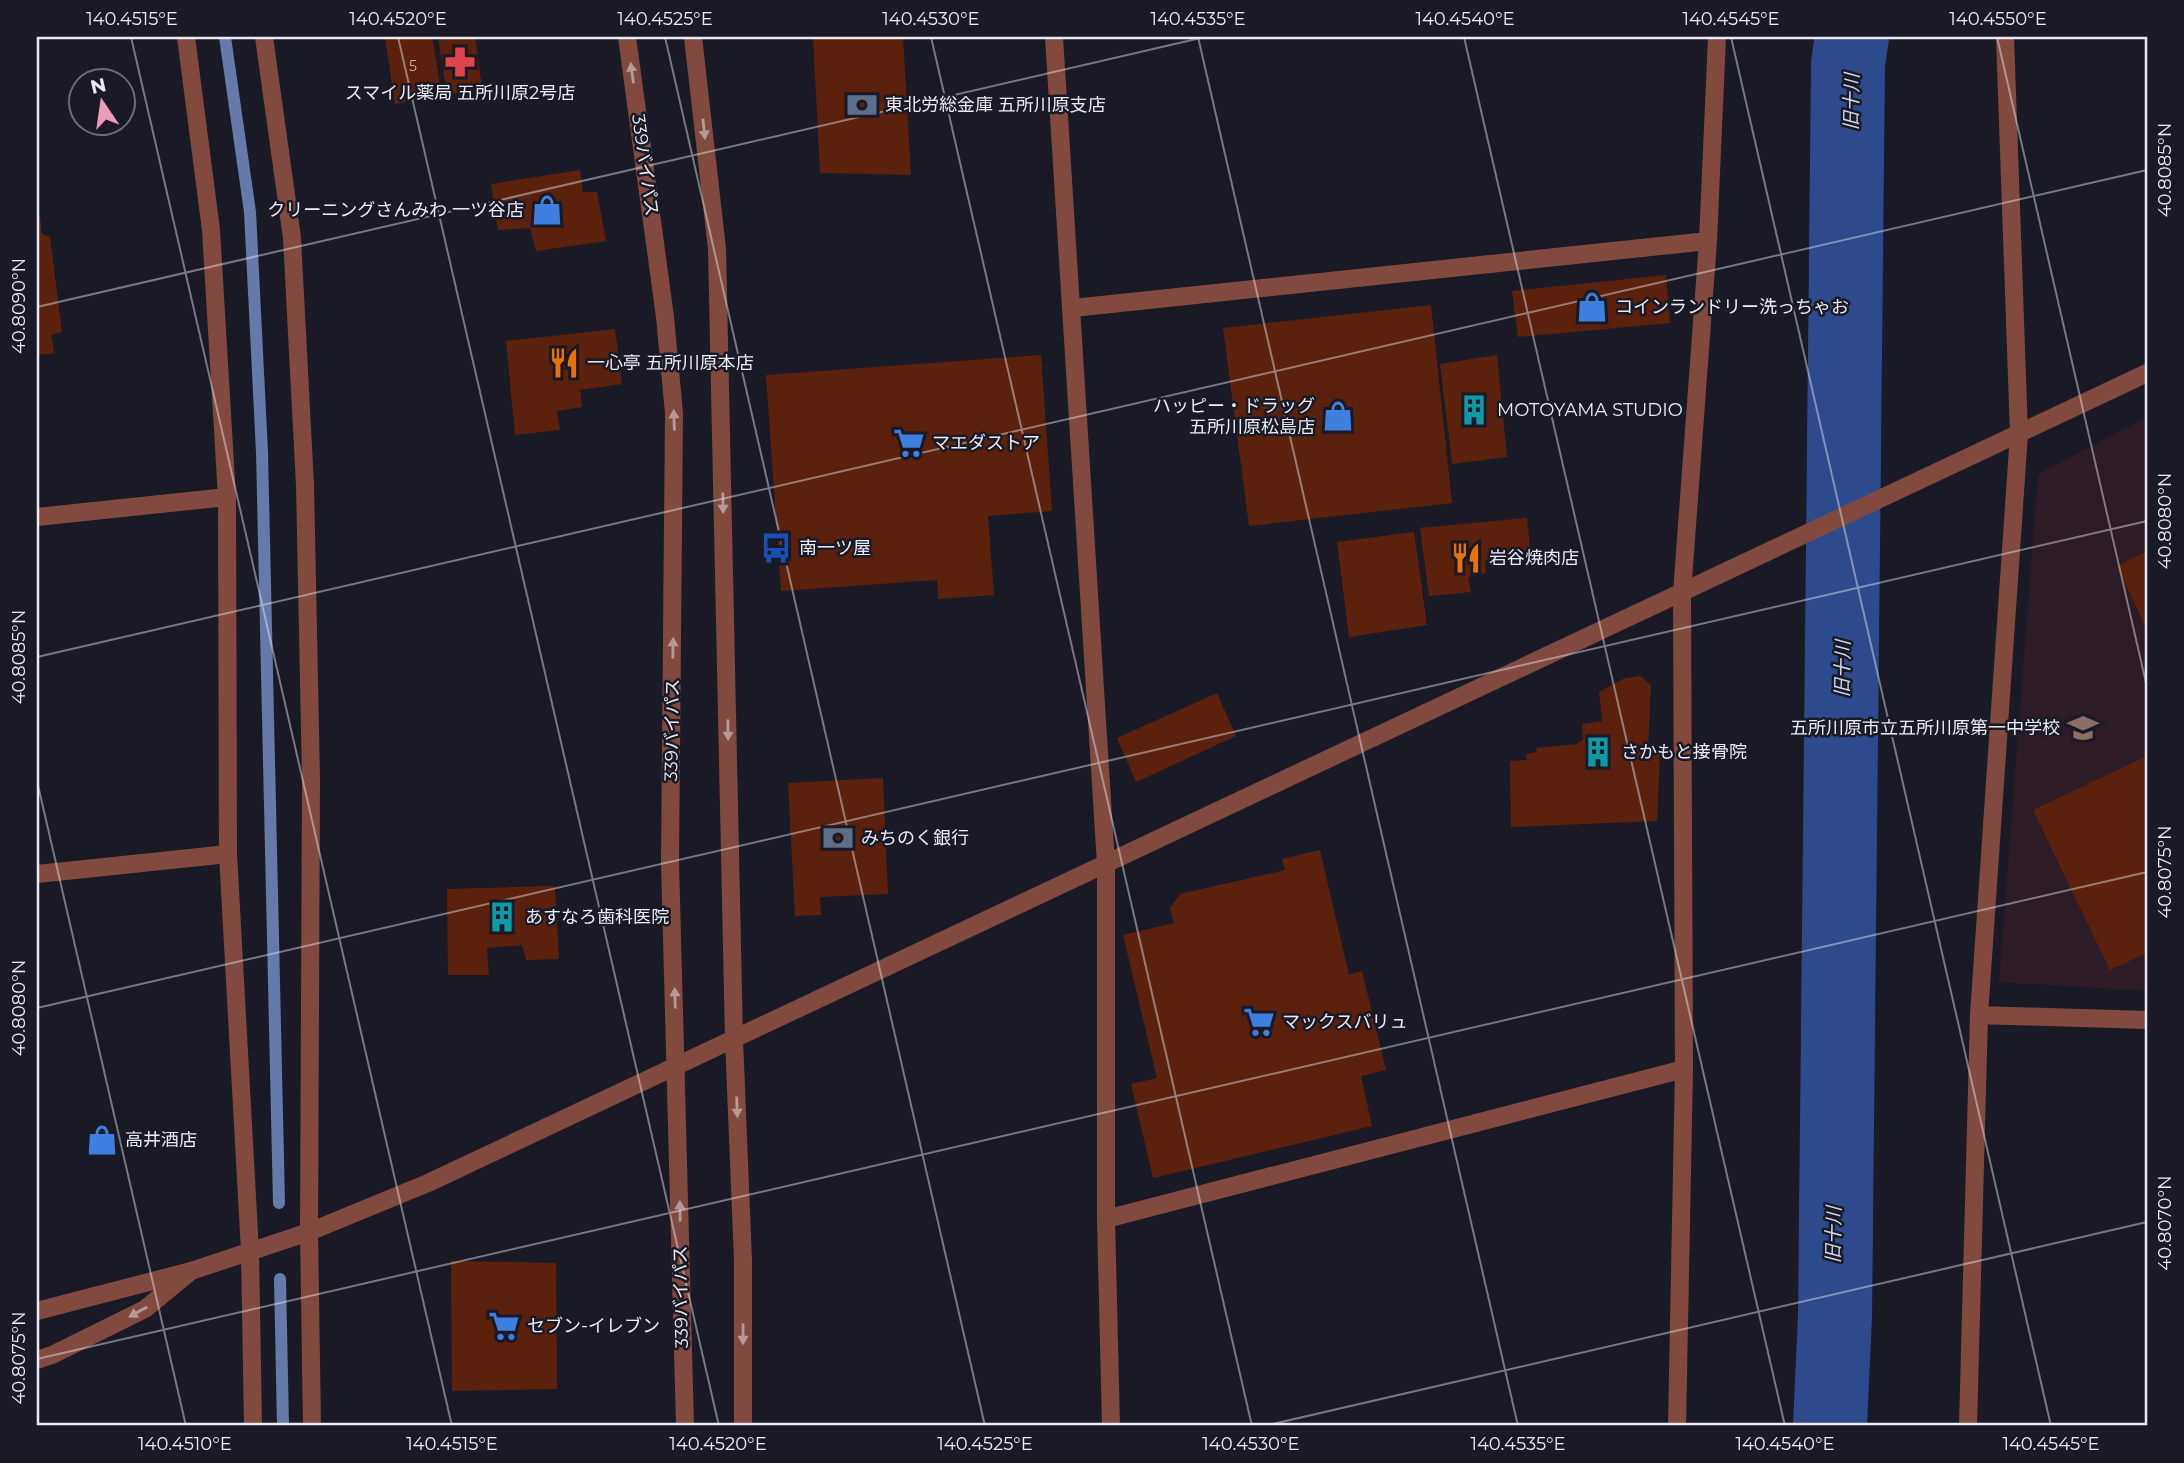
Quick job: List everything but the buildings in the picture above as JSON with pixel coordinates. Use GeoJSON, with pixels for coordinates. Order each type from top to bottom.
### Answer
{"type":"FeatureCollection","features":[{"type":"Feature","properties":{"kind":"street"},"geometry":{"type":"LineString","coordinates":[[186,37],[211,230],[227,497],[228,854],[250,1251],[253,1426]]}},
{"type":"Feature","properties":{"kind":"street"},"geometry":{"type":"LineString","coordinates":[[264,37],[292,238],[305,485],[311,778],[309,1231],[312,1426]]}},
{"type":"Feature","properties":{"kind":"street","name":"339バイパス"},"geometry":{"type":"LineString","coordinates":[[627,37],[665,317],[674,413],[670,862],[685,1426]]}},
{"type":"Feature","properties":{"kind":"street"},"geometry":{"type":"LineString","coordinates":[[693,37],[717,249],[734,1039],[743,1260],[743,1426]]}},
{"type":"Feature","properties":{"kind":"street"},"geometry":{"type":"LineString","coordinates":[[1054,37],[1106,864],[1106,1219],[1111,1426]]}},
{"type":"Feature","properties":{"kind":"street"},"geometry":{"type":"LineString","coordinates":[[1676,1426],[1684,1069],[1682,593],[1708,241],[1717,37]]}},
{"type":"Feature","properties":{"kind":"street"},"geometry":{"type":"LineString","coordinates":[[1968,1426],[1979,1015],[2019,434],[2006,37]]}},
{"type":"Feature","properties":{"kind":"street"},"geometry":{"type":"LineString","coordinates":[[1073,308],[1708,241]]}},
{"type":"Feature","properties":{"kind":"street"},"geometry":{"type":"LineString","coordinates":[[37,1311],[191,1270],[250,1251],[309,1231],[428,1183],[2147,373]]}},
{"type":"Feature","properties":{"kind":"street"},"geometry":{"type":"LineString","coordinates":[[37,517],[227,497]]}},
{"type":"Feature","properties":{"kind":"street"},"geometry":{"type":"LineString","coordinates":[[37,874],[228,854]]}},
{"type":"Feature","properties":{"kind":"street"},"geometry":{"type":"LineString","coordinates":[[1979,1015],[2147,1020]]}},
{"type":"Feature","properties":{"kind":"street"},"geometry":{"type":"LineString","coordinates":[[1106,1219],[1684,1069]]}},
{"type":"Feature","properties":{"kind":"street"},"geometry":{"type":"LineString","coordinates":[[37,1360],[145,1309],[191,1270]]}},
{"type":"Feature","properties":{"kind":"shaded area","name":"五所川原市立五所川原第一中学校"},"geometry":{"type":"Polygon","coordinates":[[[2147,417],[2147,991],[1999,982],[2038,474],[2147,417]]]}},
{"type":"Feature","properties":{"kind":"waterway"},"geometry":{"type":"LineString","coordinates":[[225,37],[250,212],[262,452],[279,1203]]}},
{"type":"Feature","properties":{"kind":"waterway","name":"旧十川"},"geometry":{"type":"LineString","coordinates":[[1830,1426],[1835,1316],[1848,64],[1852,37]]}},
{"type":"Feature","properties":{"kind":"waterway"},"geometry":{"type":"LineString","coordinates":[[280,1279],[283,1426]]}},
{"type":"Feature","properties":{"kind":"place","name":"スマイル薬局 五所川原2号店"},"geometry":{"type":"Point","coordinates":[460,62]}},
{"type":"Feature","properties":{"kind":"place","name":"東北労総金庫 五所川原支店"},"geometry":{"type":"Point","coordinates":[862,105]}},
{"type":"Feature","properties":{"kind":"place","name":"クリーニングさんみわ 一ツ谷店"},"geometry":{"type":"Point","coordinates":[547,210]}},
{"type":"Feature","properties":{"kind":"place","name":"コインランドリー洗っちゃお"},"geometry":{"type":"Point","coordinates":[1592,307]}},
{"type":"Feature","properties":{"kind":"place","name":"一心亭 五所川原本店"},"geometry":{"type":"Point","coordinates":[564,363]}},
{"type":"Feature","properties":{"kind":"place","name":"MOTOYAMA STUDIO"},"geometry":{"type":"Point","coordinates":[1474,410]}},
{"type":"Feature","properties":{"kind":"place","name":"ハッピー・ドラッグ 五所川原松島店"},"geometry":{"type":"Point","coordinates":[1338,416]}},
{"type":"Feature","properties":{"kind":"place","name":"マエダストア"},"geometry":{"type":"Point","coordinates":[909,443]}},
{"type":"Feature","properties":{"kind":"place","name":"南一ツ屋"},"geometry":{"type":"Point","coordinates":[776,548]}},
{"type":"Feature","properties":{"kind":"place","name":"岩谷焼肉店"},"geometry":{"type":"Point","coordinates":[1466,558]}},
{"type":"Feature","properties":{"kind":"place","name":"五所川原市立五所川原第一中学校"},"geometry":{"type":"Point","coordinates":[2083,728]}},
{"type":"Feature","properties":{"kind":"place","name":"さかもと接骨院"},"geometry":{"type":"Point","coordinates":[1598,752]}},
{"type":"Feature","properties":{"kind":"place","name":"みちのく銀行"},"geometry":{"type":"Point","coordinates":[838,838]}},
{"type":"Feature","properties":{"kind":"place","name":"あすなろ歯科医院"},"geometry":{"type":"Point","coordinates":[502,917]}},
{"type":"Feature","properties":{"kind":"place","name":"マックスバリュ"},"geometry":{"type":"Point","coordinates":[1259,1022]}},
{"type":"Feature","properties":{"kind":"place","name":"高井酒店"},"geometry":{"type":"Point","coordinates":[102,1140]}},
{"type":"Feature","properties":{"kind":"place","name":"セブン-イレブン"},"geometry":{"type":"Point","coordinates":[504,1326]}}]}
